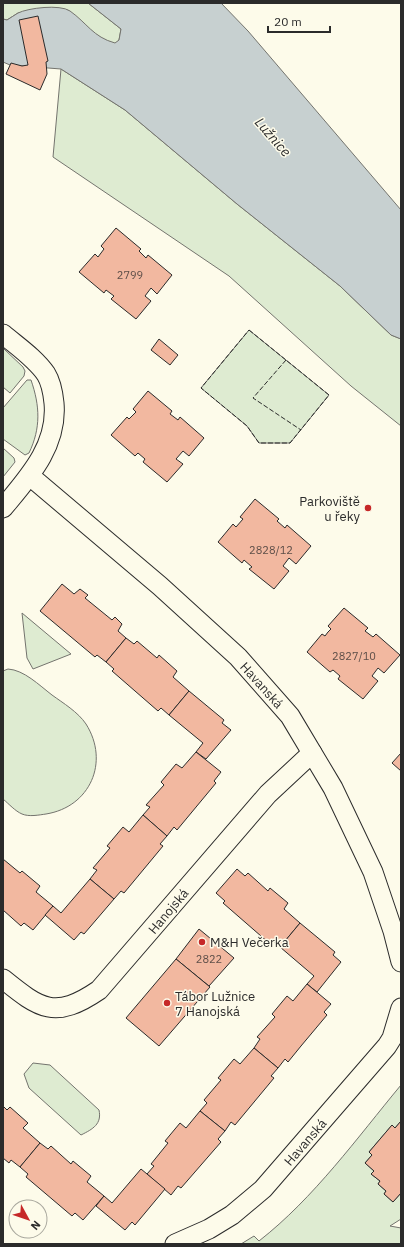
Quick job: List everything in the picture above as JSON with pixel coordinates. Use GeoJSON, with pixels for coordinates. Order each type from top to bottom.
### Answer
{"type":"FeatureCollection","features":[{"type":"Feature","properties":{"kind":"street"},"geometry":{"type":"LineString","coordinates":[[3,334],[38,364],[46,374],[54,396],[54,422],[51,437],[30,476],[3,508]]}},
{"type":"Feature","properties":{"kind":"street","name":"Havanská"},"geometry":{"type":"LineString","coordinates":[[30,476],[160,586],[238,657],[290,716],[346,813],[373,872],[393,930],[401,962]]}},
{"type":"Feature","properties":{"kind":"street","name":"Hanojská"},"geometry":{"type":"LineString","coordinates":[[3,979],[36,1004],[52,1008],[64,1008],[75,1004],[98,990],[268,794],[312,753]]}},
{"type":"Feature","properties":{"kind":"street","name":"Havanská"},"geometry":{"type":"LineString","coordinates":[[175,1244],[209,1229],[232,1215],[263,1189],[387,1046],[396,1042],[401,1008]]}},
{"type":"Feature","properties":{"kind":"green space"},"geometry":{"type":"Polygon","coordinates":[[[3,3],[88,3],[121,29],[119,40],[115,44],[101,38],[68,10],[18,13],[7,20],[3,19],[3,3]]]}},
{"type":"Feature","properties":{"kind":"green space"},"geometry":{"type":"Polygon","coordinates":[[[61,69],[125,110],[237,204],[340,286],[391,335],[401,339],[401,426],[351,386],[229,276],[53,157],[61,69]]]}},
{"type":"Feature","properties":{"kind":"green space"},"geometry":{"type":"Polygon","coordinates":[[[249,330],[329,395],[290,443],[259,443],[247,426],[201,388],[249,330]]]}},
{"type":"Feature","properties":{"kind":"green space"},"geometry":{"type":"Polygon","coordinates":[[[4,349],[23,367],[25,371],[24,376],[10,393],[3,387],[4,349]]]}},
{"type":"Feature","properties":{"kind":"green space"},"geometry":{"type":"Polygon","coordinates":[[[27,380],[31,380],[34,390],[38,417],[36,435],[33,444],[29,453],[25,455],[3,439],[3,408],[27,380]]]}},
{"type":"Feature","properties":{"kind":"green space"},"geometry":{"type":"Polygon","coordinates":[[[3,448],[14,458],[15,462],[3,477],[3,448]]]}},
{"type":"Feature","properties":{"kind":"green space"},"geometry":{"type":"Polygon","coordinates":[[[22,613],[71,654],[33,669],[27,658],[22,613]]]}},
{"type":"Feature","properties":{"kind":"green space"},"geometry":{"type":"Polygon","coordinates":[[[8,669],[26,675],[75,712],[86,724],[93,738],[96,753],[92,781],[74,802],[61,810],[40,815],[25,815],[17,811],[3,799],[3,671],[8,669]]]}},
{"type":"Feature","properties":{"kind":"green space"},"geometry":{"type":"Polygon","coordinates":[[[33,1063],[50,1065],[99,1110],[100,1115],[96,1126],[81,1135],[29,1088],[24,1074],[33,1063]]]}},
{"type":"Feature","properties":{"kind":"green space"},"geometry":{"type":"Polygon","coordinates":[[[401,1085],[401,1121],[395,1128],[392,1125],[369,1152],[372,1155],[365,1163],[374,1171],[371,1174],[380,1181],[378,1184],[386,1191],[384,1194],[393,1202],[401,1193],[401,1219],[390,1226],[401,1228],[401,1244],[241,1244],[254,1236],[259,1241],[298,1206],[334,1167],[401,1085]]]}},
{"type":"Feature","properties":{"kind":"water","name":"Lužnice"},"geometry":{"type":"Polygon","coordinates":[[[88,3],[221,3],[248,31],[401,210],[401,339],[391,335],[340,286],[237,204],[125,110],[61,69],[10,65],[3,62],[3,19],[7,20],[23,11],[52,7],[65,9],[70,11],[101,37],[115,43],[119,40],[121,29],[88,3]]]}},
{"type":"Feature","properties":{"kind":"building"},"geometry":{"type":"Polygon","coordinates":[[[38,16],[48,61],[46,62],[47,74],[40,90],[6,74],[11,63],[22,66],[28,65],[19,20],[38,16]]]}},
{"type":"Feature","properties":{"kind":"building"},"geometry":{"type":"Polygon","coordinates":[[[116,228],[141,249],[139,251],[146,258],[148,255],[172,275],[157,294],[151,288],[145,296],[151,301],[136,319],[111,299],[114,296],[106,290],[104,293],[79,272],[95,254],[98,257],[104,249],[101,246],[116,228]]]}},
{"type":"Feature","properties":{"kind":"building"},"geometry":{"type":"Polygon","coordinates":[[[159,339],[178,355],[170,365],[151,350],[159,339]]]}},
{"type":"Feature","properties":{"kind":"building"},"geometry":{"type":"Polygon","coordinates":[[[148,391],[172,411],[170,414],[178,420],[180,417],[204,438],[189,456],[183,451],[176,459],[183,464],[167,482],[143,462],[145,459],[138,453],[135,456],[111,435],[127,417],[129,419],[136,412],[133,409],[148,391]]]}},
{"type":"Feature","properties":{"kind":"building"},"geometry":{"type":"Polygon","coordinates":[[[255,499],[279,519],[277,521],[285,528],[287,525],[311,546],[296,564],[289,558],[283,566],[289,571],[274,589],[249,569],[252,567],[244,560],[242,563],[218,542],[233,524],[236,527],[243,519],[240,517],[255,499]]]}},
{"type":"Feature","properties":{"kind":"building"},"geometry":{"type":"Polygon","coordinates":[[[62,584],[74,594],[80,589],[88,595],[85,598],[112,620],[115,617],[122,624],[118,631],[126,638],[106,662],[97,655],[95,657],[40,611],[62,584]]]}},
{"type":"Feature","properties":{"kind":"building"},"geometry":{"type":"Polygon","coordinates":[[[344,608],[368,628],[365,631],[373,637],[376,634],[400,655],[384,673],[378,668],[372,676],[378,681],[363,699],[338,679],[340,676],[333,670],[330,672],[307,652],[322,634],[325,636],[331,629],[328,626],[344,608]]]}},
{"type":"Feature","properties":{"kind":"building"},"geometry":{"type":"Polygon","coordinates":[[[126,638],[134,644],[137,641],[157,658],[159,655],[177,671],[173,677],[189,691],[169,715],[161,708],[158,711],[112,671],[114,669],[106,662],[126,638]]]}},
{"type":"Feature","properties":{"kind":"building"},"geometry":{"type":"Polygon","coordinates":[[[189,691],[224,720],[222,723],[231,730],[206,759],[196,752],[203,743],[169,715],[189,691]]]}},
{"type":"Feature","properties":{"kind":"building"},"geometry":{"type":"Polygon","coordinates":[[[196,752],[221,772],[214,781],[216,783],[177,830],[174,827],[167,836],[143,815],[150,807],[146,805],[164,785],[161,782],[176,764],[182,768],[196,752]]]}},
{"type":"Feature","properties":{"kind":"building"},"geometry":{"type":"Polygon","coordinates":[[[401,753],[401,771],[392,763],[401,753]]]}},
{"type":"Feature","properties":{"kind":"building"},"geometry":{"type":"Polygon","coordinates":[[[143,815],[167,836],[160,844],[163,846],[124,893],[121,891],[114,899],[90,879],[97,870],[93,868],[110,848],[107,846],[123,827],[129,832],[143,815]]]}},
{"type":"Feature","properties":{"kind":"building"},"geometry":{"type":"Polygon","coordinates":[[[3,859],[20,873],[22,871],[40,886],[36,892],[53,906],[33,930],[24,923],[21,926],[3,910],[3,859]]]}},
{"type":"Feature","properties":{"kind":"building"},"geometry":{"type":"Polygon","coordinates":[[[237,869],[245,876],[248,873],[268,891],[270,888],[288,903],[284,909],[300,923],[280,947],[272,940],[269,943],[223,903],[225,901],[216,893],[237,869]]]}},
{"type":"Feature","properties":{"kind":"building"},"geometry":{"type":"Polygon","coordinates":[[[90,879],[114,899],[84,934],[81,932],[74,940],[45,915],[53,906],[61,913],[90,879]]]}},
{"type":"Feature","properties":{"kind":"building"},"geometry":{"type":"Polygon","coordinates":[[[300,923],[335,952],[333,955],[341,962],[317,992],[307,984],[314,976],[280,947],[300,923]]]}},
{"type":"Feature","properties":{"kind":"building"},"geometry":{"type":"Polygon","coordinates":[[[199,929],[234,958],[209,986],[176,959],[199,929]]]}},
{"type":"Feature","properties":{"kind":"building","name":"Tábor Lužnice 7 Hanojská"},"geometry":{"type":"Polygon","coordinates":[[[176,959],[210,987],[159,1046],[126,1018],[176,959]]]}},
{"type":"Feature","properties":{"kind":"building"},"geometry":{"type":"Polygon","coordinates":[[[307,984],[331,1004],[324,1012],[327,1015],[288,1062],[285,1059],[278,1068],[254,1048],[260,1039],[257,1037],[275,1017],[272,1014],[287,996],[293,1001],[307,984]]]}},
{"type":"Feature","properties":{"kind":"building"},"geometry":{"type":"Polygon","coordinates":[[[254,1048],[278,1068],[271,1076],[274,1078],[235,1125],[231,1122],[225,1131],[200,1111],[207,1103],[204,1100],[221,1080],[218,1078],[234,1059],[240,1064],[254,1048]]]}},
{"type":"Feature","properties":{"kind":"building"},"geometry":{"type":"Polygon","coordinates":[[[3,1106],[7,1110],[10,1107],[28,1123],[23,1128],[40,1143],[20,1167],[11,1160],[9,1163],[3,1158],[3,1106]]]}},
{"type":"Feature","properties":{"kind":"building"},"geometry":{"type":"Polygon","coordinates":[[[200,1111],[225,1131],[218,1139],[221,1142],[181,1188],[178,1186],[171,1195],[147,1174],[154,1166],[151,1164],[168,1143],[165,1141],[180,1123],[186,1128],[200,1111]]]}},
{"type":"Feature","properties":{"kind":"building"},"geometry":{"type":"Polygon","coordinates":[[[401,1121],[401,1193],[393,1202],[384,1194],[386,1191],[378,1184],[380,1181],[371,1174],[374,1171],[365,1163],[372,1155],[369,1152],[392,1125],[395,1128],[401,1121]]]}},
{"type":"Feature","properties":{"kind":"building"},"geometry":{"type":"Polygon","coordinates":[[[40,1143],[48,1149],[51,1146],[71,1164],[73,1161],[91,1176],[87,1182],[104,1196],[83,1220],[75,1213],[72,1216],[26,1177],[28,1174],[20,1167],[40,1143]]]}},
{"type":"Feature","properties":{"kind":"building"},"geometry":{"type":"Polygon","coordinates":[[[141,1169],[165,1189],[135,1225],[132,1222],[125,1230],[96,1206],[104,1196],[112,1203],[141,1169]]]}},
{"type":"Feature","properties":{"kind":"fence"},"geometry":{"type":"LineString","coordinates":[[249,330],[329,395],[290,443],[259,443],[247,426],[201,388],[249,330]]}},
{"type":"Feature","properties":{"kind":"fence"},"geometry":{"type":"LineString","coordinates":[[286,360],[253,398],[301,430]]}},
{"type":"Feature","properties":{"kind":"place","name":"Parkoviště u řeky"},"geometry":{"type":"Point","coordinates":[368,508]}},
{"type":"Feature","properties":{"kind":"place","name":"M&H Večerka"},"geometry":{"type":"Point","coordinates":[202,942]}},
{"type":"Feature","properties":{"kind":"place","name":"Tábor Lužnice 7 Hanojská"},"geometry":{"type":"Point","coordinates":[167,1003]}}]}
